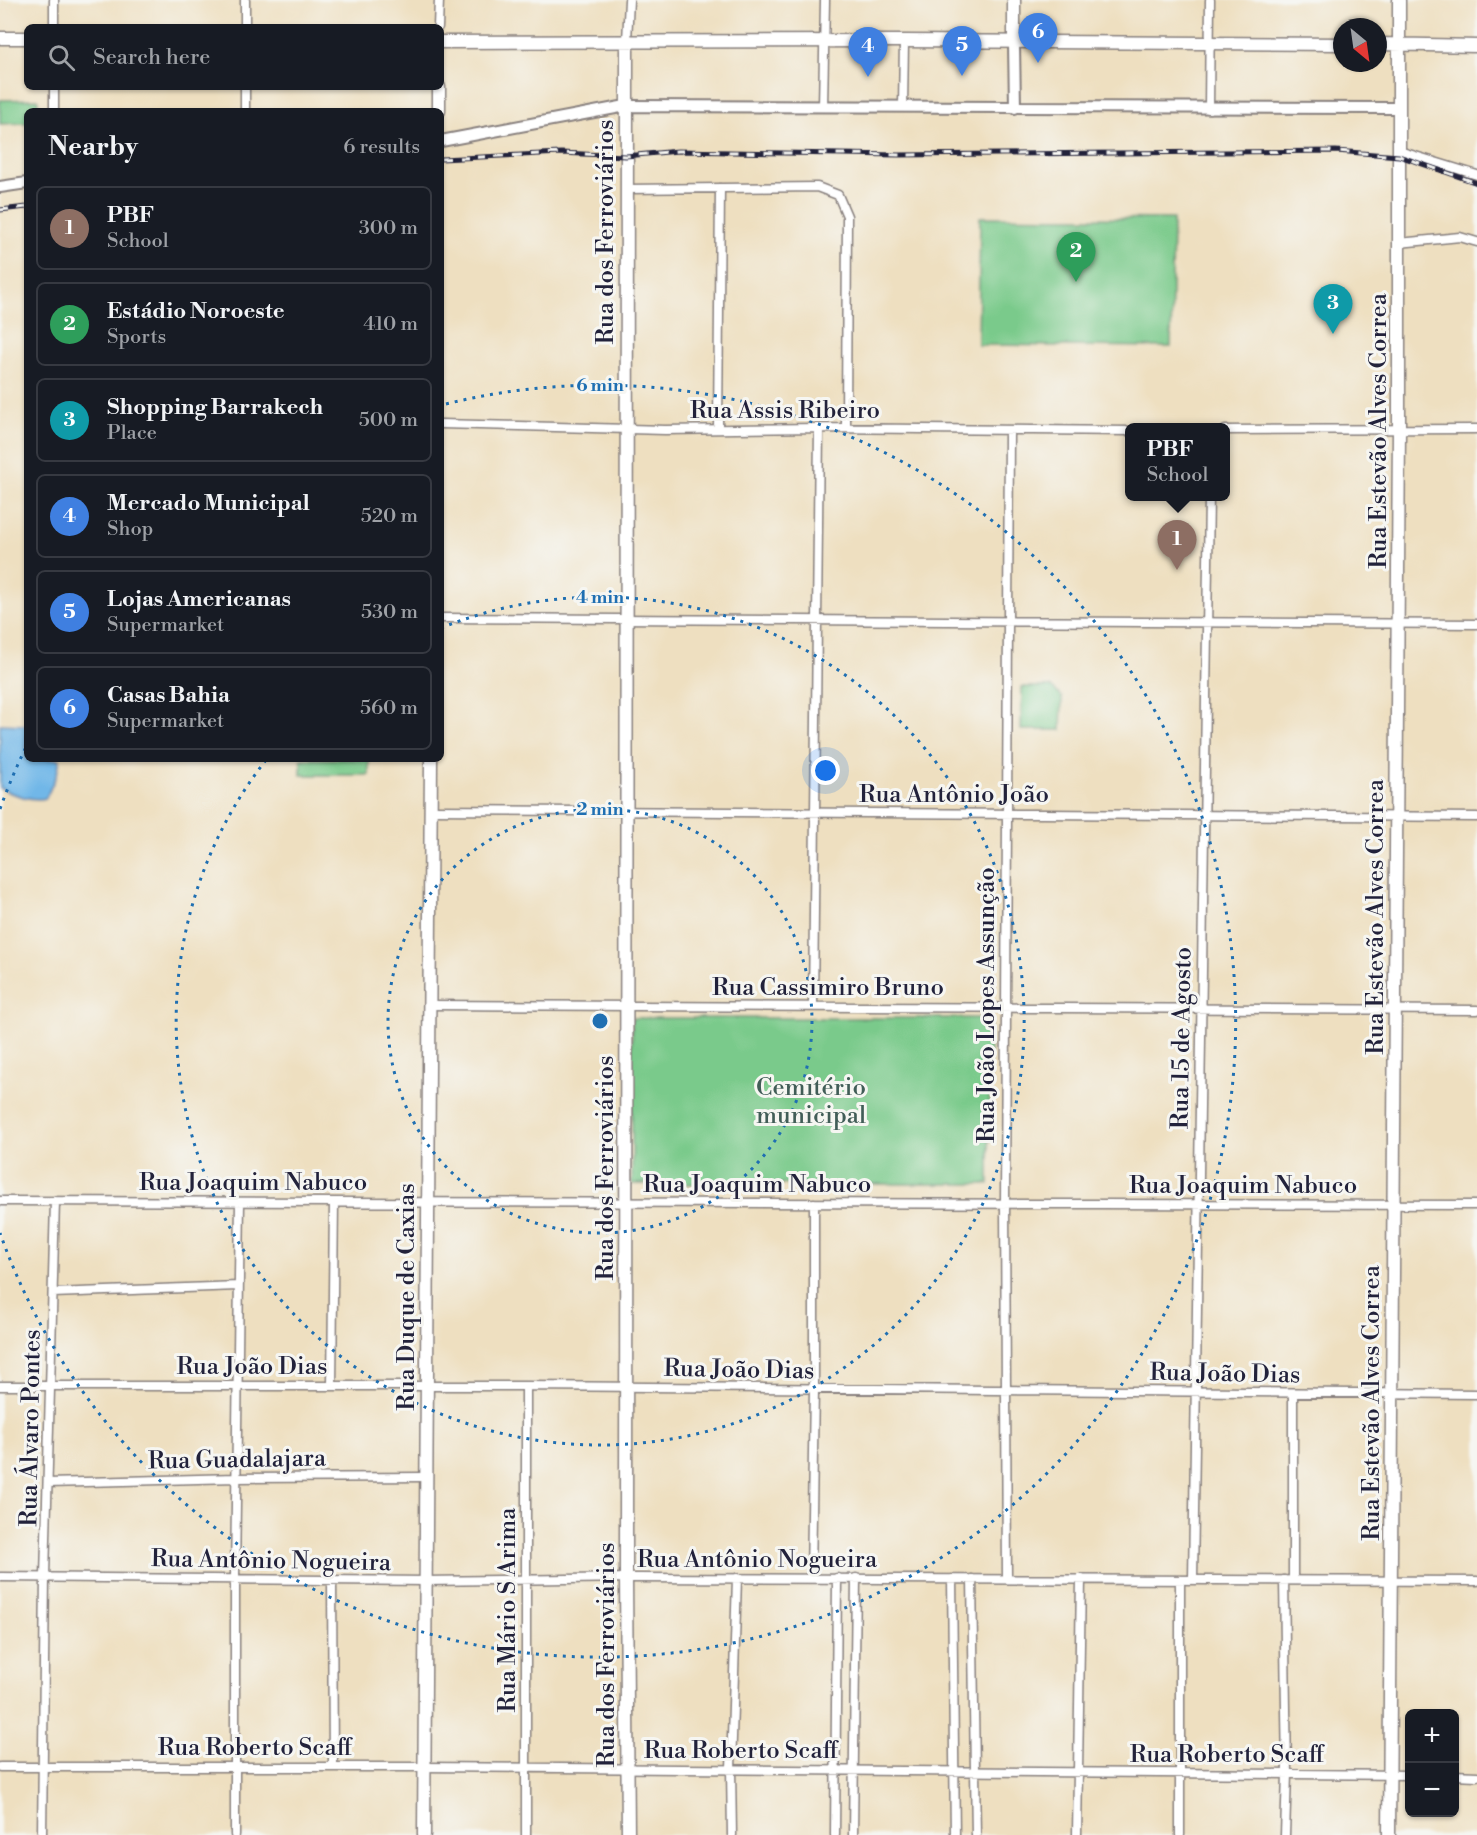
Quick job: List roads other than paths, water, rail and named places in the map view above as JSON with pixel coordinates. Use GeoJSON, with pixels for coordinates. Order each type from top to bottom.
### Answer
{"type":"FeatureCollection","features":[{"type":"Feature","properties":{"kind":"main road"},"geometry":{"type":"LineString","coordinates":[[1014,0],[1014,43]]}},
{"type":"Feature","properties":{"kind":"main road","name":"Rua Estevão Alves Correa"},"geometry":{"type":"LineString","coordinates":[[1389,1835],[1398,624],[1399,0]]}},
{"type":"Feature","properties":{"kind":"main road"},"geometry":{"type":"LineString","coordinates":[[0,38],[24,38]]}},
{"type":"Feature","properties":{"kind":"main road","name":"Rua dos Ferroviários"},"geometry":{"type":"LineString","coordinates":[[627,41],[626,1578],[628,1835]]}},
{"type":"Feature","properties":{"kind":"main road"},"geometry":{"type":"LineString","coordinates":[[444,42],[903,41],[1333,44]]}},
{"type":"Feature","properties":{"kind":"main road"},"geometry":{"type":"LineString","coordinates":[[1387,44],[1477,46]]}},
{"type":"Feature","properties":{"kind":"main road"},"geometry":{"type":"LineString","coordinates":[[439,90],[439,108]]}},
{"type":"Feature","properties":{"kind":"main road","name":"Rua Duque de Caxias"},"geometry":{"type":"LineString","coordinates":[[424,1835],[431,762]]}},
{"type":"Feature","properties":{"kind":"street"},"geometry":{"type":"LineString","coordinates":[[54,0],[54,24]]}},
{"type":"Feature","properties":{"kind":"street"},"geometry":{"type":"LineString","coordinates":[[245,0],[245,24]]}},
{"type":"Feature","properties":{"kind":"street"},"geometry":{"type":"LineString","coordinates":[[438,24],[439,0]]}},
{"type":"Feature","properties":{"kind":"street"},"geometry":{"type":"LineString","coordinates":[[627,41],[629,0]]}},
{"type":"Feature","properties":{"kind":"street"},"geometry":{"type":"LineString","coordinates":[[824,107],[825,0]]}},
{"type":"Feature","properties":{"kind":"street"},"geometry":{"type":"LineString","coordinates":[[1209,109],[1210,0]]}},
{"type":"Feature","properties":{"kind":"street"},"geometry":{"type":"LineString","coordinates":[[903,41],[903,107]]}},
{"type":"Feature","properties":{"kind":"street"},"geometry":{"type":"LineString","coordinates":[[1014,43],[1015,108]]}},
{"type":"Feature","properties":{"kind":"street"},"geometry":{"type":"LineString","coordinates":[[54,90],[54,108]]}},
{"type":"Feature","properties":{"kind":"street"},"geometry":{"type":"LineString","coordinates":[[244,108],[245,90]]}},
{"type":"Feature","properties":{"kind":"street"},"geometry":{"type":"LineString","coordinates":[[444,140],[626,106],[1399,108]]}},
{"type":"Feature","properties":{"kind":"street"},"geometry":{"type":"LineString","coordinates":[[1399,151],[1477,175]]}},
{"type":"Feature","properties":{"kind":"street"},"geometry":{"type":"LineString","coordinates":[[0,187],[24,183]]}},
{"type":"Feature","properties":{"kind":"street"},"geometry":{"type":"LineString","coordinates":[[626,189],[818,187],[838,195],[847,216],[846,428]]}},
{"type":"Feature","properties":{"kind":"street"},"geometry":{"type":"LineString","coordinates":[[718,429],[720,188]]}},
{"type":"Feature","properties":{"kind":"street"},"geometry":{"type":"LineString","coordinates":[[1399,243],[1460,237],[1477,242]]}},
{"type":"Feature","properties":{"kind":"street","name":"Rua Assis Ribeiro"},"geometry":{"type":"LineString","coordinates":[[444,424],[718,429],[1125,431]]}},
{"type":"Feature","properties":{"kind":"street"},"geometry":{"type":"LineString","coordinates":[[813,1006],[819,428]]}},
{"type":"Feature","properties":{"kind":"street"},"geometry":{"type":"LineString","coordinates":[[1230,430],[1477,429]]}},
{"type":"Feature","properties":{"kind":"street","name":"Rua João Lopes Assunção"},"geometry":{"type":"LineString","coordinates":[[1007,1579],[1005,1204],[1009,431]]}},
{"type":"Feature","properties":{"kind":"street","name":"Rua 15 de Agosto"},"geometry":{"type":"LineString","coordinates":[[1193,1580],[1209,501]]}},
{"type":"Feature","properties":{"kind":"street"},"geometry":{"type":"LineString","coordinates":[[444,618],[1477,624]]}},
{"type":"Feature","properties":{"kind":"street","name":"Rua Antônio João"},"geometry":{"type":"LineString","coordinates":[[431,810],[1477,817]]}},
{"type":"Feature","properties":{"kind":"street","name":"Rua Cassimiro Bruno"},"geometry":{"type":"LineString","coordinates":[[430,1005],[1477,1010]]}},
{"type":"Feature","properties":{"kind":"street","name":"Rua Joaquim Nabuco"},"geometry":{"type":"LineString","coordinates":[[0,1201],[1477,1205]]}},
{"type":"Feature","properties":{"kind":"street","name":"Rua Álvaro Pontes"},"geometry":{"type":"LineString","coordinates":[[42,1835],[45,1577],[55,1201]]}},
{"type":"Feature","properties":{"kind":"street"},"geometry":{"type":"LineString","coordinates":[[235,1835],[237,1767],[235,1578],[240,1202]]}},
{"type":"Feature","properties":{"kind":"street"},"geometry":{"type":"LineString","coordinates":[[332,1386],[334,1202]]}},
{"type":"Feature","properties":{"kind":"street"},"geometry":{"type":"LineString","coordinates":[[811,1578],[814,1203]]}},
{"type":"Feature","properties":{"kind":"street"},"geometry":{"type":"LineString","coordinates":[[53,1293],[238,1286]]}},
{"type":"Feature","properties":{"kind":"street","name":"Rua João Dias"},"geometry":{"type":"LineString","coordinates":[[0,1386],[526,1386],[1477,1394]]}},
{"type":"Feature","properties":{"kind":"street","name":"Rua Mário S Arima"},"geometry":{"type":"LineString","coordinates":[[526,1386],[526,1835]]}},
{"type":"Feature","properties":{"kind":"street"},"geometry":{"type":"LineString","coordinates":[[1285,1835],[1293,1394]]}},
{"type":"Feature","properties":{"kind":"street","name":"Rua Guadalajara"},"geometry":{"type":"LineString","coordinates":[[48,1483],[236,1478],[426,1477]]}},
{"type":"Feature","properties":{"kind":"street","name":"Rua Antônio Nogueira"},"geometry":{"type":"LineString","coordinates":[[0,1577],[426,1581],[526,1578],[856,1578],[1477,1581]]}},
{"type":"Feature","properties":{"kind":"street"},"geometry":{"type":"LineString","coordinates":[[732,1835],[731,1769],[737,1578]]}},
{"type":"Feature","properties":{"kind":"street"},"geometry":{"type":"LineString","coordinates":[[835,1835],[837,1578]]}},
{"type":"Feature","properties":{"kind":"street"},"geometry":{"type":"LineString","coordinates":[[853,1835],[856,1578]]}},
{"type":"Feature","properties":{"kind":"street"},"geometry":{"type":"LineString","coordinates":[[952,1579],[955,1835]]}},
{"type":"Feature","properties":{"kind":"street"},"geometry":{"type":"LineString","coordinates":[[972,1579],[976,1835]]}},
{"type":"Feature","properties":{"kind":"street"},"geometry":{"type":"LineString","coordinates":[[332,1580],[333,1767]]}},
{"type":"Feature","properties":{"kind":"street"},"geometry":{"type":"LineString","coordinates":[[1077,1835],[1081,1580]]}},
{"type":"Feature","properties":{"kind":"street"},"geometry":{"type":"LineString","coordinates":[[1180,1580],[1180,1835]]}},
{"type":"Feature","properties":{"kind":"street","name":"Rua Roberto Scaff"},"geometry":{"type":"LineString","coordinates":[[0,1767],[628,1768],[1405,1775]]}},
{"type":"Feature","properties":{"kind":"street"},"geometry":{"type":"LineString","coordinates":[[1459,1776],[1477,1776]]}},
{"type":"Feature","properties":{"kind":"water"},"geometry":{"type":"Polygon","coordinates":[[[0,724],[24,725],[24,762],[59,762],[57,774],[46,798],[29,798],[0,788],[0,724]]]}},
{"type":"Feature","properties":{"kind":"railway"},"geometry":{"type":"LineString","coordinates":[[444,159],[561,153],[626,156],[678,151],[898,155],[1336,151],[1399,156],[1477,183]]}},
{"type":"Feature","properties":{"kind":"railway"},"geometry":{"type":"LineString","coordinates":[[0,210],[24,207]]}},
{"type":"Feature","properties":{"kind":"place","name":"Casas Bahia"},"geometry":{"type":"Point","coordinates":[1038,63]}},
{"type":"Feature","properties":{"kind":"place","name":"Lojas Americanas"},"geometry":{"type":"Point","coordinates":[962,76]}},
{"type":"Feature","properties":{"kind":"place","name":"Mercado Municipal"},"geometry":{"type":"Point","coordinates":[868,77]}},
{"type":"Feature","properties":{"kind":"place","name":"Estádio Noroeste"},"geometry":{"type":"Point","coordinates":[1076,282]}},
{"type":"Feature","properties":{"kind":"place","name":"Shopping Barrakech"},"geometry":{"type":"Point","coordinates":[1333,334]}},
{"type":"Feature","properties":{"kind":"place","name":"PBF"},"geometry":{"type":"Point","coordinates":[1177,570]}},
{"type":"Feature","properties":{"kind":"park label","name":"Cemitério municipal"},"geometry":{"type":"Point","coordinates":[811,1101]}}]}
